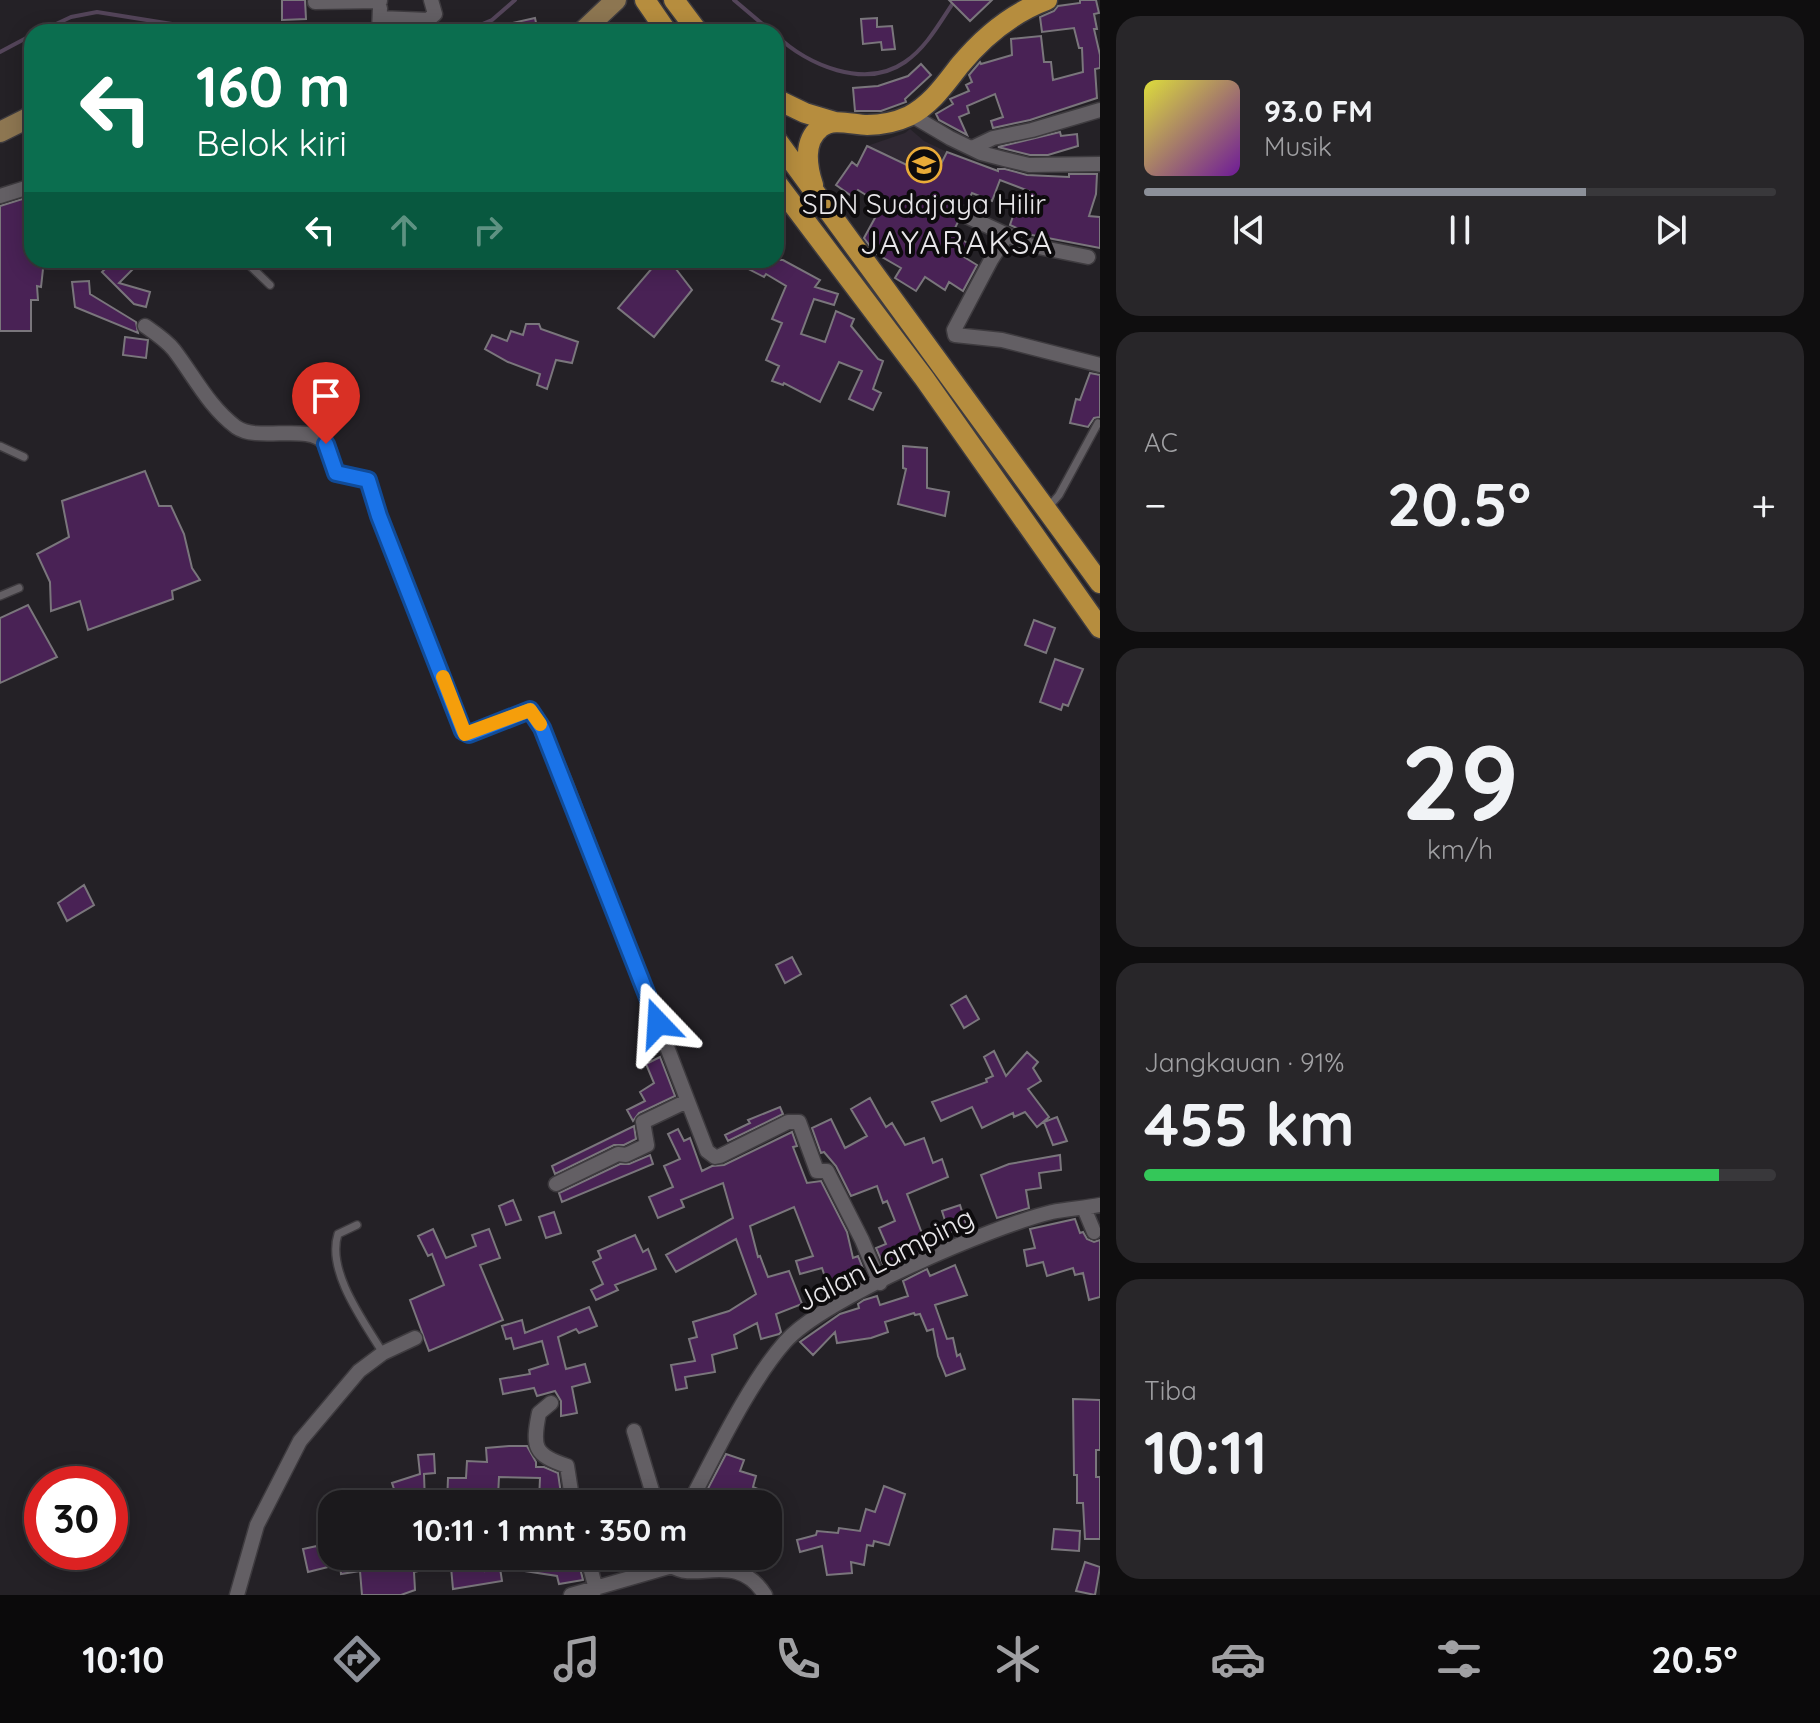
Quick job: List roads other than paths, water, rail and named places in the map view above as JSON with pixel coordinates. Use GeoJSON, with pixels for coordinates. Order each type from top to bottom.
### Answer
{"type":"FeatureCollection","features":[{"type":"Feature","properties":{"kind":"main road"},"geometry":{"type":"LineString","coordinates":[[590,24],[616,0]]}},
{"type":"Feature","properties":{"kind":"main road"},"geometry":{"type":"LineString","coordinates":[[645,0],[662,24]]}},
{"type":"Feature","properties":{"kind":"main road"},"geometry":{"type":"LineString","coordinates":[[674,0],[692,24]]}},
{"type":"Feature","properties":{"kind":"main road"},"geometry":{"type":"LineString","coordinates":[[784,103],[835,122],[881,124],[911,115],[944,89],[959,66],[1011,17],[1047,0]]}},
{"type":"Feature","properties":{"kind":"main road"},"geometry":{"type":"LineString","coordinates":[[0,132],[24,120]]}},
{"type":"Feature","properties":{"kind":"main road"},"geometry":{"type":"LineString","coordinates":[[816,192],[807,159],[810,144],[819,128],[835,122]]}},
{"type":"Feature","properties":{"kind":"main road"},"geometry":{"type":"LineString","coordinates":[[784,150],[1100,583]]}},
{"type":"Feature","properties":{"kind":"main road"},"geometry":{"type":"LineString","coordinates":[[784,193],[924,378],[1097,617]]}},
{"type":"Feature","properties":{"kind":"street"},"geometry":{"type":"LineString","coordinates":[[315,2],[380,0],[379,24]]}},
{"type":"Feature","properties":{"kind":"street"},"geometry":{"type":"LineString","coordinates":[[400,24],[428,20],[435,14],[431,0]]}},
{"type":"Feature","properties":{"kind":"street"},"geometry":{"type":"LineString","coordinates":[[972,148],[993,138],[1100,110]]}},
{"type":"Feature","properties":{"kind":"street"},"geometry":{"type":"LineString","coordinates":[[911,115],[981,153],[1029,165],[1100,164]]}},
{"type":"Feature","properties":{"kind":"street"},"geometry":{"type":"LineString","coordinates":[[0,196],[24,188]]}},
{"type":"Feature","properties":{"kind":"street"},"geometry":{"type":"LineString","coordinates":[[964,215],[1050,251],[1088,257]]}},
{"type":"Feature","properties":{"kind":"street"},"geometry":{"type":"LineString","coordinates":[[1007,235],[954,330],[955,335],[1002,340],[1100,365]]}},
{"type":"Feature","properties":{"kind":"street"},"geometry":{"type":"LineString","coordinates":[[145,326],[173,348],[198,386],[236,427],[250,433],[295,433],[315,437],[326,444],[336,473],[368,480],[379,516],[464,732],[472,733],[524,711],[532,712],[565,782],[707,1151],[715,1157],[788,1122],[799,1122],[817,1171],[827,1171],[880,1283]]}},
{"type":"Feature","properties":{"kind":"street"},"geometry":{"type":"LineString","coordinates":[[556,1184],[618,1154],[628,1155],[647,1145],[643,1122],[687,1101]]}},
{"type":"Feature","properties":{"kind":"street","name":"Jalan Lamping"},"geometry":{"type":"LineString","coordinates":[[697,1490],[753,1389],[786,1341],[826,1311],[915,1265],[1021,1222],[1052,1212],[1100,1205]]}},
{"type":"Feature","properties":{"kind":"street"},"geometry":{"type":"LineString","coordinates":[[1084,1208],[1094,1232]]}},
{"type":"Feature","properties":{"kind":"street"},"geometry":{"type":"LineString","coordinates":[[237,1595],[257,1525],[300,1441],[359,1371],[383,1353],[415,1338]]}},
{"type":"Feature","properties":{"kind":"street"},"geometry":{"type":"LineString","coordinates":[[551,1403],[539,1413],[536,1444],[539,1453],[546,1459],[567,1466],[571,1490]]}},
{"type":"Feature","properties":{"kind":"street"},"geometry":{"type":"LineString","coordinates":[[634,1431],[652,1490]]}},
{"type":"Feature","properties":{"kind":"street"},"geometry":{"type":"LineString","coordinates":[[591,1570],[596,1589]]}},
{"type":"Feature","properties":{"kind":"street"},"geometry":{"type":"LineString","coordinates":[[571,1595],[647,1570]]}},
{"type":"Feature","properties":{"kind":"street"},"geometry":{"type":"LineString","coordinates":[[681,1570],[730,1571],[752,1579],[765,1595]]}},
{"type":"Feature","properties":{"kind":"lane"},"geometry":{"type":"LineString","coordinates":[[252,268],[270,285]]}},
{"type":"Feature","properties":{"kind":"lane"},"geometry":{"type":"LineString","coordinates":[[1046,511],[1059,495],[1098,423]]}},
{"type":"Feature","properties":{"kind":"lane"},"geometry":{"type":"LineString","coordinates":[[0,446],[24,457]]}},
{"type":"Feature","properties":{"kind":"lane"},"geometry":{"type":"LineString","coordinates":[[0,596],[19,588]]}},
{"type":"Feature","properties":{"kind":"lane"},"geometry":{"type":"LineString","coordinates":[[357,1225],[338,1234],[334,1245],[335,1257],[346,1290],[383,1353]]}},
{"type":"Feature","properties":{"kind":"waterway"},"geometry":{"type":"LineString","coordinates":[[482,24],[492,20],[515,0]]}},
{"type":"Feature","properties":{"kind":"waterway"},"geometry":{"type":"LineString","coordinates":[[734,0],[762,24]]}},
{"type":"Feature","properties":{"kind":"waterway"},"geometry":{"type":"LineString","coordinates":[[784,42],[804,56],[837,70],[855,74],[889,70],[920,49],[955,0]]}},
{"type":"Feature","properties":{"kind":"waterway"},"geometry":{"type":"LineString","coordinates":[[56,24],[71,17],[97,12],[172,24]]}},
{"type":"Feature","properties":{"kind":"waterway"},"geometry":{"type":"LineString","coordinates":[[0,52],[24,39]]}},
{"type":"Feature","properties":{"kind":"place","name":"SDN Sudajaya Hilir"},"geometry":{"type":"Point","coordinates":[924,165]}},
{"type":"Feature","properties":{"kind":"district","name":"JAYARAKSA"},"geometry":{"type":"Point","coordinates":[957,243]}}]}
